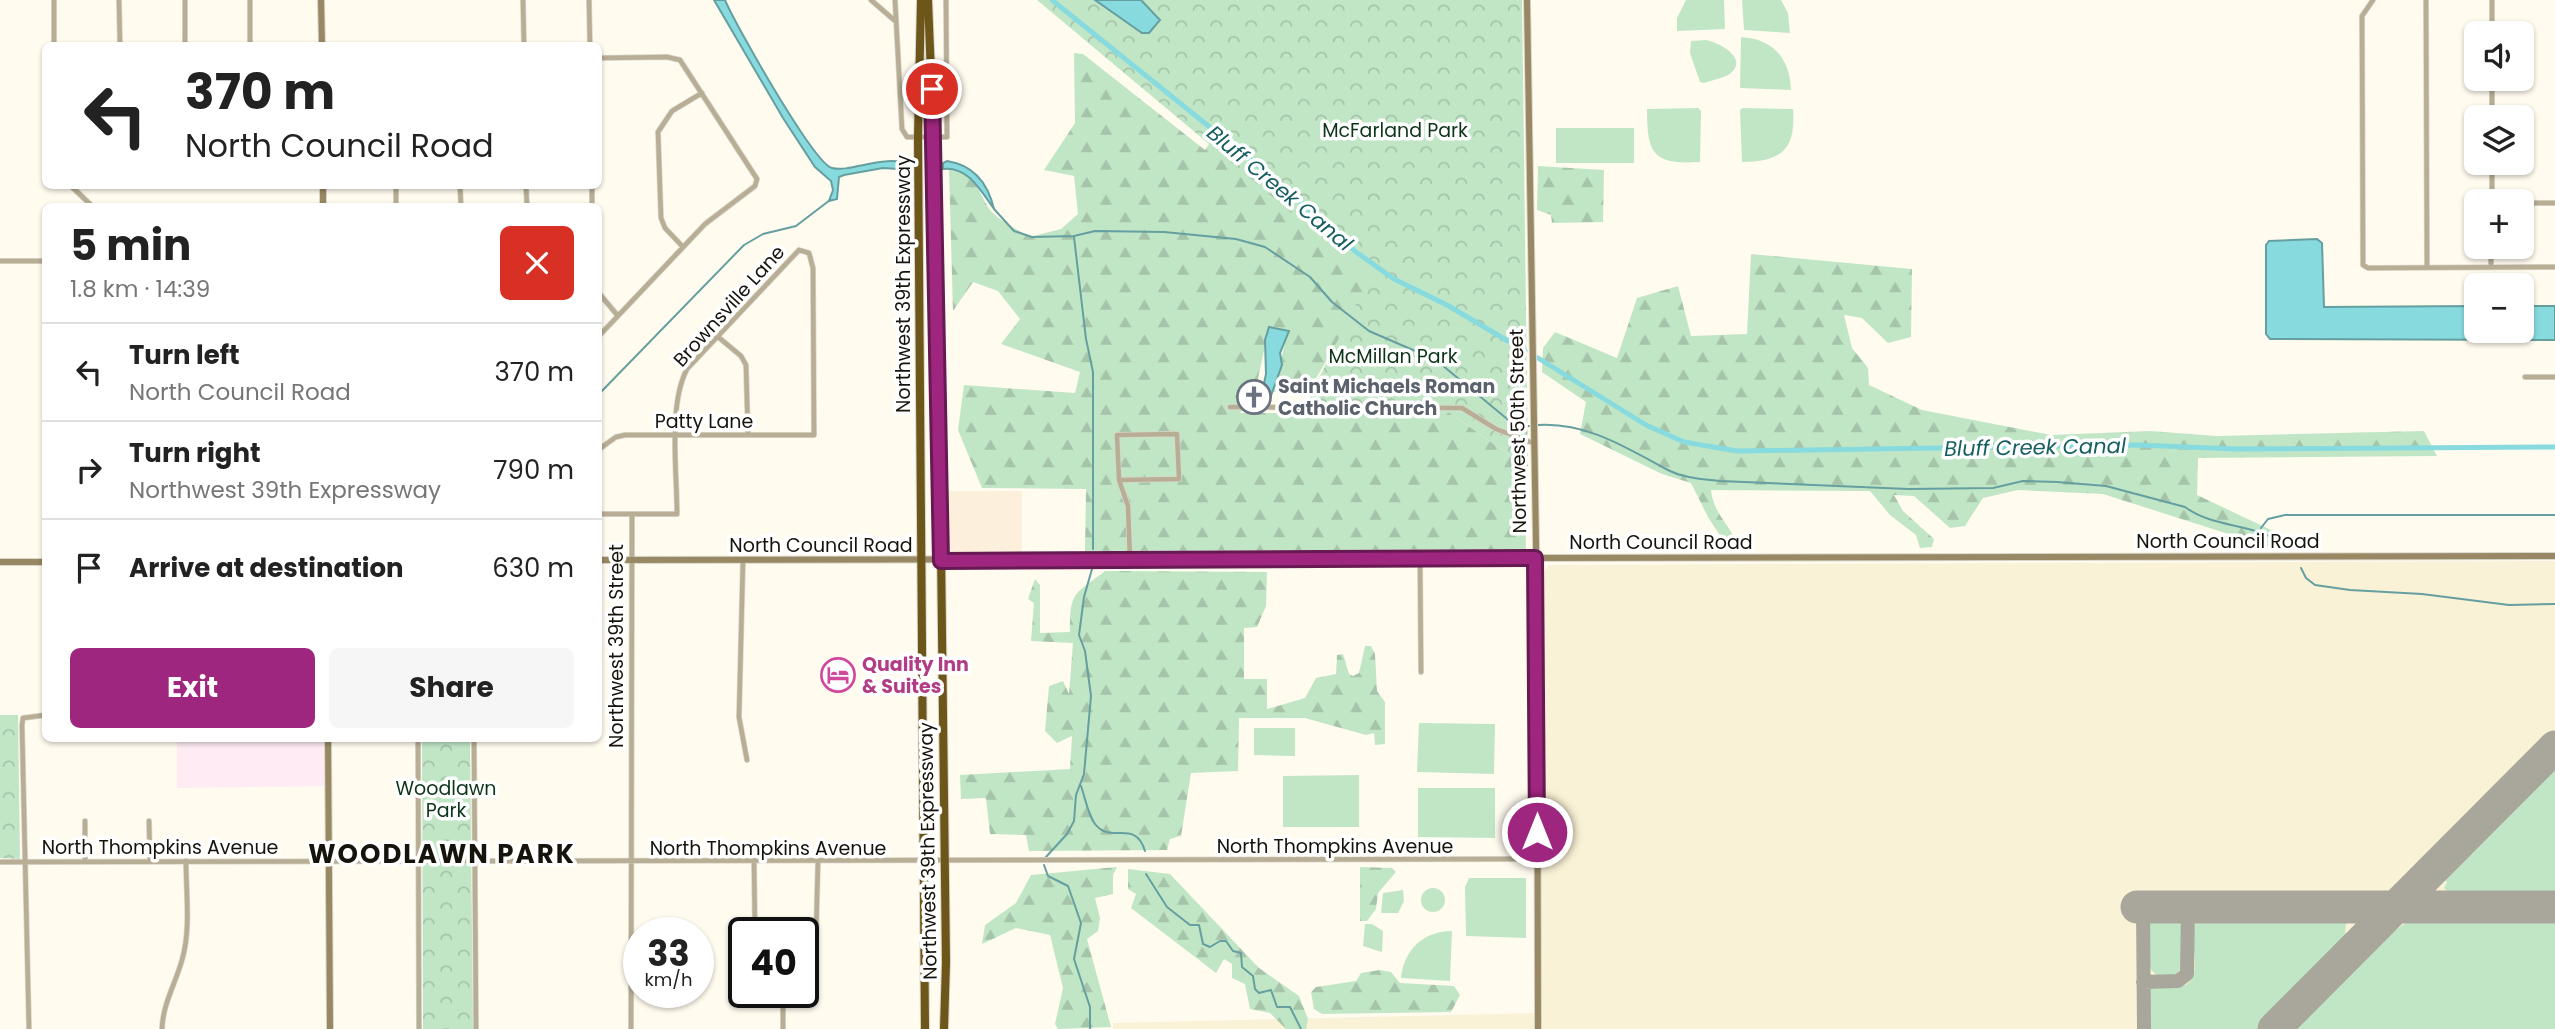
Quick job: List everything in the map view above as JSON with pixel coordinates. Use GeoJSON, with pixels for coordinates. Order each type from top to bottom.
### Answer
{"type":"FeatureCollection","features":[{"type":"Feature","properties":{"kind":"highway","name":"Northwest 39th Expressway"},"geometry":{"type":"LineString","coordinates":[[921,0],[918,138],[925,1028]]}},
{"type":"Feature","properties":{"kind":"highway","name":"Northwest 39th Expressway"},"geometry":{"type":"LineString","coordinates":[[928,0],[935,138],[944,1028]]}},
{"type":"Feature","properties":{"kind":"highway"},"geometry":{"type":"LineString","coordinates":[[925,1028],[944,1028]]}},
{"type":"Feature","properties":{"kind":"main road"},"geometry":{"type":"LineString","coordinates":[[321,0],[322,42]]}},
{"type":"Feature","properties":{"kind":"main road","name":"Northwest 50th Street"},"geometry":{"type":"LineString","coordinates":[[1527,0],[1534,443],[1538,1029]]}},
{"type":"Feature","properties":{"kind":"main road","name":"North Council Road"},"geometry":{"type":"LineString","coordinates":[[602,560],[2555,556]]}},
{"type":"Feature","properties":{"kind":"main road"},"geometry":{"type":"LineString","coordinates":[[0,562],[42,562]]}},
{"type":"Feature","properties":{"kind":"main road"},"geometry":{"type":"LineString","coordinates":[[328,742],[330,1029]]}},
{"type":"Feature","properties":{"kind":"street"},"geometry":{"type":"LineString","coordinates":[[54,0],[54,42]]}},
{"type":"Feature","properties":{"kind":"street"},"geometry":{"type":"LineString","coordinates":[[119,0],[120,42]]}},
{"type":"Feature","properties":{"kind":"street"},"geometry":{"type":"LineString","coordinates":[[185,0],[185,42]]}},
{"type":"Feature","properties":{"kind":"street"},"geometry":{"type":"LineString","coordinates":[[250,0],[250,42]]}},
{"type":"Feature","properties":{"kind":"street"},"geometry":{"type":"LineString","coordinates":[[523,0],[524,42]]}},
{"type":"Feature","properties":{"kind":"street"},"geometry":{"type":"LineString","coordinates":[[589,0],[590,42]]}},
{"type":"Feature","properties":{"kind":"street"},"geometry":{"type":"LineString","coordinates":[[872,0],[884,0]]}},
{"type":"Feature","properties":{"kind":"street"},"geometry":{"type":"LineString","coordinates":[[872,0],[887,11],[896,23]]}},
{"type":"Feature","properties":{"kind":"street"},"geometry":{"type":"LineString","coordinates":[[895,0],[902,129],[907,136],[918,138],[947,137],[946,0]]}},
{"type":"Feature","properties":{"kind":"street"},"geometry":{"type":"LineString","coordinates":[[2373,0],[2362,16],[2363,265],[2368,268],[2555,267]]}},
{"type":"Feature","properties":{"kind":"street"},"geometry":{"type":"LineString","coordinates":[[2426,0],[2427,267]]}},
{"type":"Feature","properties":{"kind":"street"},"geometry":{"type":"LineString","coordinates":[[2492,0],[2492,21]]}},
{"type":"Feature","properties":{"kind":"street"},"geometry":{"type":"LineString","coordinates":[[602,58],[675,58],[686,66],[757,179],[755,186],[724,207],[683,247],[602,333]]}},
{"type":"Feature","properties":{"kind":"street"},"geometry":{"type":"LineString","coordinates":[[683,247],[661,218],[658,132],[672,111],[702,93]]}},
{"type":"Feature","properties":{"kind":"street"},"geometry":{"type":"LineString","coordinates":[[74,189],[89,203]]}},
{"type":"Feature","properties":{"kind":"street"},"geometry":{"type":"LineString","coordinates":[[2534,203],[2555,203]]}},
{"type":"Feature","properties":{"kind":"street","name":"Brownsville Lane"},"geometry":{"type":"LineString","coordinates":[[632,514],[677,514],[680,383],[687,369],[793,254],[805,250],[813,268],[814,435]]}},
{"type":"Feature","properties":{"kind":"street"},"geometry":{"type":"LineString","coordinates":[[2491,259],[2491,267]]}},
{"type":"Feature","properties":{"kind":"street"},"geometry":{"type":"LineString","coordinates":[[0,261],[42,261]]}},
{"type":"Feature","properties":{"kind":"street"},"geometry":{"type":"LineString","coordinates":[[602,297],[618,316]]}},
{"type":"Feature","properties":{"kind":"street"},"geometry":{"type":"LineString","coordinates":[[717,336],[741,356],[746,365],[748,435]]}},
{"type":"Feature","properties":{"kind":"street"},"geometry":{"type":"LineString","coordinates":[[2525,377],[2555,377]]}},
{"type":"Feature","properties":{"kind":"street"},"geometry":{"type":"LineString","coordinates":[[1230,407],[1462,408],[1496,429],[1534,443]]}},
{"type":"Feature","properties":{"kind":"street"},"geometry":{"type":"LineString","coordinates":[[1119,480],[1179,479],[1177,434],[1117,435],[1119,480],[1128,506],[1130,559]]}},
{"type":"Feature","properties":{"kind":"street","name":"Patty Lane"},"geometry":{"type":"LineString","coordinates":[[602,447],[616,437],[814,435]]}},
{"type":"Feature","properties":{"kind":"street"},"geometry":{"type":"LineString","coordinates":[[602,514],[632,514]]}},
{"type":"Feature","properties":{"kind":"street","name":"Northwest 39th Street"},"geometry":{"type":"LineString","coordinates":[[631,1029],[629,560],[632,514]]}},
{"type":"Feature","properties":{"kind":"street"},"geometry":{"type":"LineString","coordinates":[[1420,558],[1421,672]]}},
{"type":"Feature","properties":{"kind":"street"},"geometry":{"type":"LineString","coordinates":[[743,560],[738,717],[747,760]]}},
{"type":"Feature","properties":{"kind":"street"},"geometry":{"type":"LineString","coordinates":[[29,1029],[23,718],[42,716]]}},
{"type":"Feature","properties":{"kind":"street"},"geometry":{"type":"LineString","coordinates":[[418,742],[419,1029]]}},
{"type":"Feature","properties":{"kind":"street"},"geometry":{"type":"LineString","coordinates":[[474,742],[476,1029]]}},
{"type":"Feature","properties":{"kind":"street"},"geometry":{"type":"LineString","coordinates":[[85,821],[85,860]]}},
{"type":"Feature","properties":{"kind":"street"},"geometry":{"type":"LineString","coordinates":[[149,821],[150,860]]}},
{"type":"Feature","properties":{"kind":"street","name":"North Thompkins Avenue"},"geometry":{"type":"LineString","coordinates":[[0,862],[418,860],[630,863],[754,860],[1537,859]]}},
{"type":"Feature","properties":{"kind":"street"},"geometry":{"type":"LineString","coordinates":[[754,860],[755,917]]}},
{"type":"Feature","properties":{"kind":"street"},"geometry":{"type":"LineString","coordinates":[[817,917],[818,860]]}},
{"type":"Feature","properties":{"kind":"street"},"geometry":{"type":"LineString","coordinates":[[162,1029],[164,1004],[185,943],[186,861]]}},
{"type":"Feature","properties":{"kind":"street"},"geometry":{"type":"LineString","coordinates":[[783,1008],[783,1029]]}},
{"type":"Feature","properties":{"kind":"shaded area"},"geometry":{"type":"Polygon","coordinates":[[[947,491],[1022,491],[1022,553],[948,554],[947,491]]]}},
{"type":"Feature","properties":{"kind":"shaded area"},"geometry":{"type":"Polygon","coordinates":[[[2555,561],[2555,1029],[1113,1029],[1113,1023],[1540,1013],[1539,728],[1542,574],[1549,565],[2555,561]]]}},
{"type":"Feature","properties":{"kind":"shaded area"},"geometry":{"type":"Polygon","coordinates":[[[177,742],[324,742],[324,786],[177,788],[177,742]]]}},
{"type":"Feature","properties":{"kind":"green space","name":"McFarland Park"},"geometry":{"type":"Polygon","coordinates":[[[1037,0],[1522,0],[1528,468],[1450,413],[1302,412],[1369,278],[1037,0]]]}},
{"type":"Feature","properties":{"kind":"green space"},"geometry":{"type":"Polygon","coordinates":[[[1686,0],[1724,0],[1725,29],[1677,31],[1677,18],[1686,0]]]}},
{"type":"Feature","properties":{"kind":"green space"},"geometry":{"type":"Polygon","coordinates":[[[1742,0],[1781,0],[1788,13],[1790,33],[1744,30],[1742,0]]]}},
{"type":"Feature","properties":{"kind":"green space"},"geometry":{"type":"Polygon","coordinates":[[[1741,37],[1762,42],[1778,52],[1787,68],[1791,90],[1740,88],[1741,37]]]}},
{"type":"Feature","properties":{"kind":"green space"},"geometry":{"type":"Polygon","coordinates":[[[1706,40],[1729,51],[1734,56],[1736,67],[1722,78],[1704,83],[1700,82],[1690,53],[1691,41],[1706,40]]]}},
{"type":"Feature","properties":{"kind":"green space"},"geometry":{"type":"Polygon","coordinates":[[[1074,53],[1083,54],[1205,150],[1231,112],[1370,278],[1351,319],[1309,390],[1273,392],[1285,343],[1269,327],[1254,397],[1240,413],[1450,413],[1524,465],[1526,549],[1085,551],[1086,489],[982,488],[958,430],[964,385],[1075,393],[1080,372],[1001,344],[1020,319],[998,291],[973,282],[953,311],[949,169],[957,169],[970,177],[991,211],[1029,237],[1061,229],[1078,214],[1074,176],[1044,170],[1075,123],[1074,53]]]}},
{"type":"Feature","properties":{"kind":"green space"},"geometry":{"type":"Polygon","coordinates":[[[1698,108],[1701,111],[1700,162],[1672,161],[1656,154],[1649,137],[1647,109],[1698,108]]]}},
{"type":"Feature","properties":{"kind":"green space"},"geometry":{"type":"Polygon","coordinates":[[[1793,109],[1789,143],[1777,156],[1742,162],[1740,110],[1793,109]]]}},
{"type":"Feature","properties":{"kind":"green space"},"geometry":{"type":"Polygon","coordinates":[[[1556,128],[1634,128],[1634,163],[1556,163],[1556,128]]]}},
{"type":"Feature","properties":{"kind":"green space"},"geometry":{"type":"Polygon","coordinates":[[[1538,166],[1604,170],[1603,222],[1552,223],[1551,215],[1537,210],[1538,166]]]}},
{"type":"Feature","properties":{"kind":"green space"},"geometry":{"type":"Polygon","coordinates":[[[1751,254],[1912,269],[1911,337],[1888,343],[1862,318],[1844,315],[1852,348],[1868,368],[1869,385],[1922,410],[2051,435],[2150,431],[2217,436],[2424,431],[2437,456],[2198,458],[2197,495],[2290,539],[2292,547],[2266,546],[2103,494],[2018,490],[1983,498],[1965,526],[1950,528],[1914,496],[1894,495],[1903,511],[1934,539],[1932,547],[1920,548],[1916,535],[1890,515],[1870,491],[1711,490],[1719,514],[1734,538],[1736,545],[1728,548],[1691,483],[1662,474],[1580,434],[1586,402],[1542,372],[1543,348],[1555,332],[1617,358],[1637,298],[1678,286],[1691,336],[1747,334],[1751,254]]]}},
{"type":"Feature","properties":{"kind":"green space"},"geometry":{"type":"Polygon","coordinates":[[[1105,571],[1267,572],[1266,606],[1257,627],[1244,628],[1244,679],[1267,679],[1267,709],[1305,698],[1316,678],[1336,674],[1337,655],[1343,654],[1349,674],[1353,676],[1359,673],[1365,646],[1371,646],[1375,654],[1377,691],[1385,702],[1385,744],[1375,745],[1374,733],[1366,735],[1305,718],[1239,718],[1238,771],[1191,773],[1181,836],[1170,839],[1167,850],[1029,851],[1026,835],[990,834],[986,798],[961,799],[960,775],[1070,769],[1072,736],[1057,743],[1045,731],[1049,686],[1063,681],[1069,694],[1073,643],[1031,641],[1034,603],[1028,599],[1035,579],[1040,585],[1040,633],[1070,632],[1071,609],[1076,595],[1105,571]]]}},
{"type":"Feature","properties":{"kind":"green space"},"geometry":{"type":"Polygon","coordinates":[[[0,715],[18,715],[20,859],[0,858],[0,715]]]}},
{"type":"Feature","properties":{"kind":"green space"},"geometry":{"type":"Polygon","coordinates":[[[1419,723],[1495,724],[1494,774],[1417,772],[1419,723]]]}},
{"type":"Feature","properties":{"kind":"green space"},"geometry":{"type":"Polygon","coordinates":[[[1254,728],[1295,728],[1295,756],[1254,755],[1254,728]]]}},
{"type":"Feature","properties":{"kind":"green space","name":"Woodlawn Park"},"geometry":{"type":"Polygon","coordinates":[[[422,742],[470,742],[473,1029],[423,1029],[422,742]]]}},
{"type":"Feature","properties":{"kind":"green space"},"geometry":{"type":"Polygon","coordinates":[[[2555,763],[2555,898],[2454,898],[2444,888],[2447,882],[2442,877],[2555,763]]]}},
{"type":"Feature","properties":{"kind":"green space"},"geometry":{"type":"Polygon","coordinates":[[[1359,775],[1359,827],[1283,827],[1283,776],[1359,775]]]}},
{"type":"Feature","properties":{"kind":"green space"},"geometry":{"type":"Polygon","coordinates":[[[1418,788],[1495,788],[1495,838],[1418,837],[1418,788]]]}},
{"type":"Feature","properties":{"kind":"green space"},"geometry":{"type":"Polygon","coordinates":[[[1117,867],[1113,875],[1113,894],[1095,898],[1100,918],[1098,931],[1087,939],[1111,1027],[1058,1029],[1055,1024],[1063,988],[1050,935],[1016,928],[982,944],[985,925],[1016,903],[1031,875],[1117,867]]]}},
{"type":"Feature","properties":{"kind":"green space"},"geometry":{"type":"Polygon","coordinates":[[[1360,867],[1392,868],[1396,872],[1378,893],[1376,909],[1367,921],[1360,921],[1360,867]]]}},
{"type":"Feature","properties":{"kind":"green space"},"geometry":{"type":"Polygon","coordinates":[[[1128,869],[1170,874],[1259,968],[1299,996],[1308,1019],[1306,1029],[1286,1029],[1270,1013],[1250,1009],[1245,984],[1232,978],[1232,964],[1224,959],[1216,973],[1131,908],[1136,894],[1128,889],[1128,869]]]}},
{"type":"Feature","properties":{"kind":"green space"},"geometry":{"type":"Polygon","coordinates":[[[1469,878],[1526,878],[1526,938],[1466,936],[1465,887],[1469,878]]]}},
{"type":"Feature","properties":{"kind":"green space"},"geometry":{"type":"Polygon","coordinates":[[[1433,888],[1442,891],[1445,900],[1442,909],[1433,912],[1424,909],[1421,900],[1424,891],[1433,888]]]}},
{"type":"Feature","properties":{"kind":"green space"},"geometry":{"type":"Polygon","coordinates":[[[1403,890],[1404,901],[1398,913],[1381,913],[1383,893],[1403,890]]]}},
{"type":"Feature","properties":{"kind":"green space"},"geometry":{"type":"Polygon","coordinates":[[[2430,915],[2555,915],[2555,1029],[2289,1029],[2393,925],[2397,929],[2413,918],[2430,915]]]}},
{"type":"Feature","properties":{"kind":"green space"},"geometry":{"type":"Polygon","coordinates":[[[2157,916],[2182,916],[2182,967],[2175,975],[2156,975],[2150,968],[2149,924],[2157,916]]]}},
{"type":"Feature","properties":{"kind":"green space"},"geometry":{"type":"Polygon","coordinates":[[[2203,916],[2338,916],[2346,923],[2345,933],[2349,937],[2257,1029],[2149,1029],[2149,987],[2175,988],[2191,981],[2195,963],[2194,931],[2196,922],[2203,916]]]}},
{"type":"Feature","properties":{"kind":"green space"},"geometry":{"type":"Polygon","coordinates":[[[1365,924],[1372,924],[1383,931],[1382,952],[1363,946],[1365,924]]]}},
{"type":"Feature","properties":{"kind":"green space"},"geometry":{"type":"Polygon","coordinates":[[[1452,931],[1450,981],[1401,978],[1406,959],[1417,944],[1432,934],[1452,931]]]}},
{"type":"Feature","properties":{"kind":"green space"},"geometry":{"type":"Polygon","coordinates":[[[1380,970],[1391,972],[1400,983],[1454,986],[1460,995],[1451,1012],[1322,1014],[1314,1009],[1311,992],[1316,987],[1356,981],[1361,973],[1380,970]]]}},
{"type":"Feature","properties":{"kind":"water"},"geometry":{"type":"Polygon","coordinates":[[[714,0],[725,0],[743,36],[793,119],[823,161],[832,168],[840,169],[880,162],[901,162],[912,165],[912,170],[883,168],[844,175],[839,177],[837,199],[829,201],[833,190],[831,181],[815,167],[783,118],[714,0]]]}},
{"type":"Feature","properties":{"kind":"water"},"geometry":{"type":"Polygon","coordinates":[[[1095,0],[1141,0],[1160,20],[1149,33],[1142,33],[1095,0]]]}},
{"type":"Feature","properties":{"kind":"water"},"geometry":{"type":"Polygon","coordinates":[[[947,161],[965,167],[978,177],[988,192],[994,209],[967,176],[960,171],[943,169],[943,163],[947,161]]]}},
{"type":"Feature","properties":{"kind":"water"},"geometry":{"type":"Polygon","coordinates":[[[2317,239],[2322,243],[2324,307],[2464,306],[2464,340],[2270,339],[2266,334],[2266,245],[2269,241],[2317,239]]]}},
{"type":"Feature","properties":{"kind":"water"},"geometry":{"type":"Polygon","coordinates":[[[2534,306],[2555,306],[2555,340],[2534,340],[2534,306]]]}},
{"type":"Feature","properties":{"kind":"water"},"geometry":{"type":"Polygon","coordinates":[[[1269,327],[1289,331],[1280,353],[1282,365],[1269,401],[1266,402],[1261,397],[1266,374],[1265,340],[1269,327]]]}},
{"type":"Feature","properties":{"kind":"waterway","name":"Bluff Creek Canal"},"geometry":{"type":"LineString","coordinates":[[1052,0],[1284,187],[1356,252],[1394,279],[1447,305],[1525,351]]}},
{"type":"Feature","properties":{"kind":"waterway"},"geometry":{"type":"LineString","coordinates":[[602,391],[744,245],[763,234],[796,226],[830,200]]}},
{"type":"Feature","properties":{"kind":"waterway"},"geometry":{"type":"LineString","coordinates":[[994,209],[1014,231],[1032,237],[1074,236],[1095,231],[1164,232],[1236,239],[1265,247],[1310,277],[1332,302],[1369,331],[1436,360],[1518,428],[1529,426]]}},
{"type":"Feature","properties":{"kind":"waterway"},"geometry":{"type":"LineString","coordinates":[[1074,237],[1086,339],[1093,372],[1093,549]]}},
{"type":"Feature","properties":{"kind":"waterway","name":"Bluff Creek Canal"},"geometry":{"type":"LineString","coordinates":[[1538,358],[1646,425],[1684,442],[1737,451],[2136,445],[2238,449],[2555,447]]}},
{"type":"Feature","properties":{"kind":"waterway"},"geometry":{"type":"LineString","coordinates":[[1538,425],[1556,425],[1589,432],[1672,472],[1706,480],[1908,489],[1993,488],[2023,481],[2106,486],[2185,507],[2210,519],[2264,534],[2288,548]]}},
{"type":"Feature","properties":{"kind":"waterway"},"geometry":{"type":"LineString","coordinates":[[2261,528],[2268,519],[2285,515],[2555,515]]}},
{"type":"Feature","properties":{"kind":"waterway"},"geometry":{"type":"LineString","coordinates":[[2301,568],[2306,578],[2315,585],[2350,590],[2422,594],[2509,605],[2555,604]]}},
{"type":"Feature","properties":{"kind":"waterway"},"geometry":{"type":"LineString","coordinates":[[1045,858],[1067,834],[1074,821],[1076,795],[1084,774],[1091,696],[1085,651],[1079,635],[1084,597],[1092,569]]}},
{"type":"Feature","properties":{"kind":"waterway"},"geometry":{"type":"LineString","coordinates":[[1081,786],[1095,824],[1101,830],[1135,836],[1141,841],[1145,851]]}},
{"type":"Feature","properties":{"kind":"waterway"},"geometry":{"type":"LineString","coordinates":[[1044,865],[1048,876],[1068,886],[1081,923],[1074,959],[1090,1007],[1090,1029]]}},
{"type":"Feature","properties":{"kind":"waterway"},"geometry":{"type":"LineString","coordinates":[[1146,874],[1167,907],[1190,925],[1199,925],[1203,944],[1210,947],[1220,941],[1226,941],[1233,951],[1241,953],[1242,967],[1253,976],[1255,989],[1259,993],[1271,990],[1277,1007],[1290,1007],[1301,1029]]}},
{"type":"Feature","properties":{"kind":"taxiway"},"geometry":{"type":"LineString","coordinates":[[2143,907],[2144,1029]]}},
{"type":"Feature","properties":{"kind":"taxiway"},"geometry":{"type":"LineString","coordinates":[[2143,982],[2178,981],[2187,974],[2188,907]]}},
{"type":"Feature","properties":{"kind":"runway"},"geometry":{"type":"LineString","coordinates":[[2274,1029],[2555,747]]}},
{"type":"Feature","properties":{"kind":"runway"},"geometry":{"type":"LineString","coordinates":[[2137,907],[2555,907]]}},
{"type":"Feature","properties":{"kind":"place","name":"Saint Michaels Roman Catholic Church"},"geometry":{"type":"Point","coordinates":[1254,397]}},
{"type":"Feature","properties":{"kind":"place","name":"Quality Inn & Suites"},"geometry":{"type":"Point","coordinates":[838,675]}},
{"type":"Feature","properties":{"kind":"district","name":"WOODLAWN PARK"},"geometry":{"type":"Point","coordinates":[442,854]}},
{"type":"Feature","properties":{"kind":"route"},"geometry":{"type":"LineString","coordinates":[[932,89],[937,221],[941,561],[1535,558],[1537,832]]}},
{"type":"Feature","properties":{"kind":"park label","name":"McMillan Park"},"geometry":{"type":"Point","coordinates":[1393,356]}}]}
